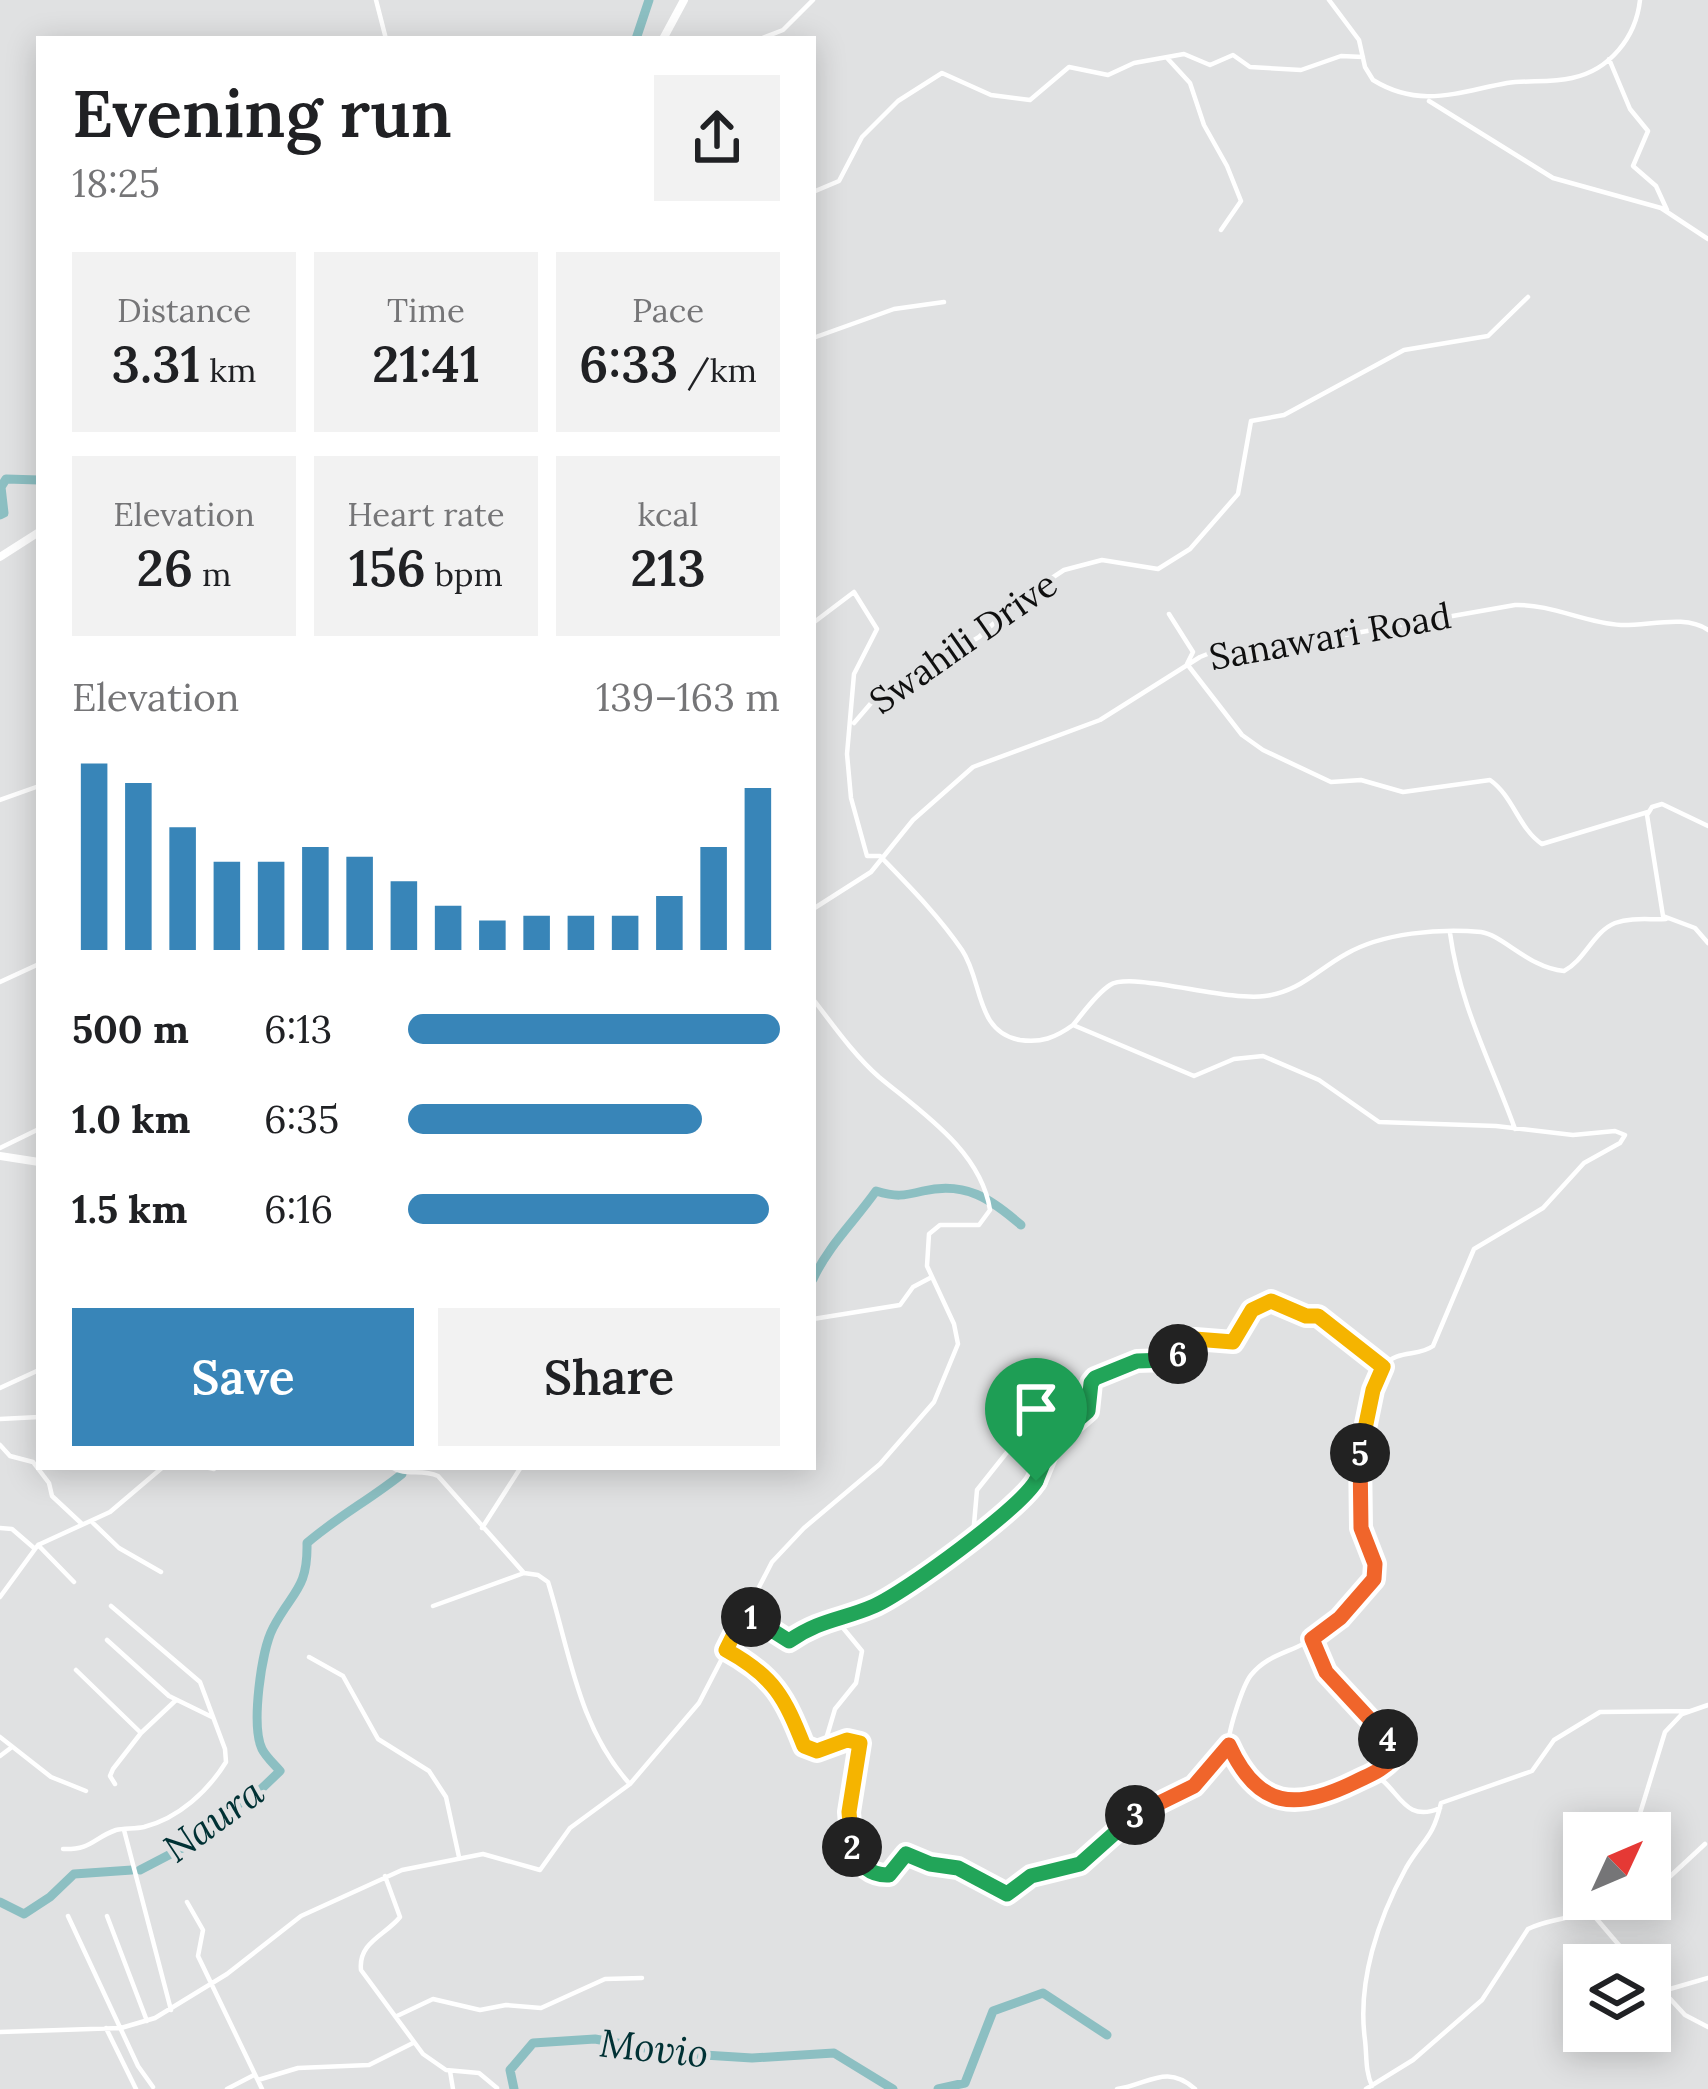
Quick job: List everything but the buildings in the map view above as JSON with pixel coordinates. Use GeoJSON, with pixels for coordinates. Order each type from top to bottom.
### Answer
{"type":"FeatureCollection","features":[{"type":"Feature","properties":{"kind":"street"},"geometry":{"type":"LineString","coordinates":[[376,0],[385,36]]}},
{"type":"Feature","properties":{"kind":"street"},"geometry":{"type":"LineString","coordinates":[[666,36],[684,0]]}},
{"type":"Feature","properties":{"kind":"street"},"geometry":{"type":"LineString","coordinates":[[767,36],[784,29],[812,0]]}},
{"type":"Feature","properties":{"kind":"street"},"geometry":{"type":"LineString","coordinates":[[1329,0],[1356,35],[1366,71],[1377,83],[1424,98],[1553,178],[1668,212],[1708,239]]}},
{"type":"Feature","properties":{"kind":"street"},"geometry":{"type":"LineString","coordinates":[[1424,98],[1522,81],[1571,79],[1609,59],[1634,31],[1638,2]]}},
{"type":"Feature","properties":{"kind":"street"},"geometry":{"type":"LineString","coordinates":[[816,191],[839,181],[862,137],[898,101],[938,74],[951,74],[998,97],[1030,100],[1066,67],[1108,75],[1134,63],[1187,54],[1210,65],[1233,55],[1250,67],[1301,70],[1341,56],[1363,57]]}},
{"type":"Feature","properties":{"kind":"street"},"geometry":{"type":"LineString","coordinates":[[1168,59],[1190,83],[1204,125],[1240,199],[1240,208],[1221,230]]}},
{"type":"Feature","properties":{"kind":"street"},"geometry":{"type":"LineString","coordinates":[[1609,59],[1626,102],[1648,131],[1634,166],[1656,185],[1668,212]]}},
{"type":"Feature","properties":{"kind":"street","name":"Swahili Drive"},"geometry":{"type":"LineString","coordinates":[[850,727],[872,702],[980,637],[1052,576],[1102,560],[1158,569],[1190,549],[1238,494],[1251,421],[1284,415],[1404,350],[1488,336],[1528,297]]}},
{"type":"Feature","properties":{"kind":"street"},"geometry":{"type":"LineString","coordinates":[[816,337],[894,309],[944,302]]}},
{"type":"Feature","properties":{"kind":"street"},"geometry":{"type":"LineString","coordinates":[[0,557],[36,534]]}},
{"type":"Feature","properties":{"kind":"street"},"geometry":{"type":"LineString","coordinates":[[816,621],[854,592],[877,629],[854,674],[848,754],[851,798],[867,856],[880,856],[943,922],[970,963],[982,1006],[1004,1035],[1026,1041],[1054,1038],[1106,988],[1123,980],[1209,995],[1260,998],[1295,989],[1343,955],[1369,944],[1450,933],[1488,933],[1535,963],[1564,971],[1612,925],[1635,919],[1666,919],[1695,928],[1708,943]]}},
{"type":"Feature","properties":{"kind":"street","name":"Sanawari Road"},"geometry":{"type":"LineString","coordinates":[[816,906],[871,872],[913,820],[973,767],[1100,720],[1187,664],[1220,649],[1282,646],[1515,605],[1535,605],[1602,623],[1692,623],[1708,630]]}},
{"type":"Feature","properties":{"kind":"street"},"geometry":{"type":"LineString","coordinates":[[1169,614],[1192,652],[1187,664],[1242,735],[1331,782],[1370,782],[1403,792],[1490,780],[1498,784],[1542,844],[1658,805],[1671,806],[1708,826]]}},
{"type":"Feature","properties":{"kind":"street"},"geometry":{"type":"LineString","coordinates":[[0,800],[36,787]]}},
{"type":"Feature","properties":{"kind":"street"},"geometry":{"type":"LineString","coordinates":[[1648,812],[1666,919]]}},
{"type":"Feature","properties":{"kind":"street"},"geometry":{"type":"LineString","coordinates":[[1450,933],[1468,1017],[1487,1052],[1515,1129]]}},
{"type":"Feature","properties":{"kind":"street"},"geometry":{"type":"LineString","coordinates":[[0,982],[36,965]]}},
{"type":"Feature","properties":{"kind":"street"},"geometry":{"type":"LineString","coordinates":[[0,2032],[121,2028],[147,2021],[211,1984],[301,1916],[385,1876],[492,1854],[540,1870],[570,1828],[630,1784],[699,1703],[772,1562],[880,1464],[934,1402],[958,1344],[954,1324],[930,1278],[929,1234],[940,1225],[958,1228],[984,1223],[990,1210],[985,1190],[940,1127],[876,1074],[816,1003]]}},
{"type":"Feature","properties":{"kind":"street"},"geometry":{"type":"LineString","coordinates":[[726,1650],[751,1664],[778,1690],[804,1746],[817,1751],[847,1740],[860,1743],[849,1828],[860,1863],[878,1875],[889,1875],[906,1854],[958,1868],[1003,1894],[1031,1876],[1088,1859],[1136,1815],[1194,1786],[1229,1745],[1250,1676],[1268,1659],[1312,1639],[1340,1618],[1374,1579],[1375,1564],[1361,1528],[1359,1461],[1373,1390],[1383,1367],[1396,1356],[1433,1346],[1474,1249],[1543,1208],[1583,1163],[1625,1135],[1379,1122],[1328,1085],[1271,1057],[1234,1059],[1194,1076],[1072,1025]]}},
{"type":"Feature","properties":{"kind":"street"},"geometry":{"type":"LineString","coordinates":[[0,1152],[36,1131]]}},
{"type":"Feature","properties":{"kind":"street"},"geometry":{"type":"LineString","coordinates":[[0,1152],[36,1161]]}},
{"type":"Feature","properties":{"kind":"street"},"geometry":{"type":"LineString","coordinates":[[816,1319],[901,1305],[913,1287],[930,1278]]}},
{"type":"Feature","properties":{"kind":"street"},"geometry":{"type":"LineString","coordinates":[[744,1614],[789,1641],[834,1617],[885,1600],[1013,1509],[1030,1491],[1052,1442],[1088,1411],[1095,1378],[1137,1361],[1168,1360],[1195,1339],[1233,1342],[1251,1312],[1262,1305],[1277,1301],[1318,1316],[1383,1367]]}},
{"type":"Feature","properties":{"kind":"street"},"geometry":{"type":"LineString","coordinates":[[0,1388],[36,1371]]}},
{"type":"Feature","properties":{"kind":"street"},"geometry":{"type":"LineString","coordinates":[[973,1536],[977,1490],[1008,1451],[1012,1400]]}},
{"type":"Feature","properties":{"kind":"street"},"geometry":{"type":"LineString","coordinates":[[0,1419],[36,1417]]}},
{"type":"Feature","properties":{"kind":"street"},"geometry":{"type":"LineString","coordinates":[[0,1445],[13,1458],[36,1466]]}},
{"type":"Feature","properties":{"kind":"street"},"geometry":{"type":"LineString","coordinates":[[39,1470],[50,1483],[52,1496],[84,1526]]}},
{"type":"Feature","properties":{"kind":"street"},"geometry":{"type":"LineString","coordinates":[[0,1598],[36,1546],[118,1507],[160,1470]]}},
{"type":"Feature","properties":{"kind":"street"},"geometry":{"type":"LineString","coordinates":[[396,1470],[438,1476],[524,1574],[548,1582],[583,1709],[608,1756],[630,1784]]}},
{"type":"Feature","properties":{"kind":"street"},"geometry":{"type":"LineString","coordinates":[[482,1528],[519,1470]]}},
{"type":"Feature","properties":{"kind":"street"},"geometry":{"type":"LineString","coordinates":[[92,1522],[119,1547],[160,1572]]}},
{"type":"Feature","properties":{"kind":"street"},"geometry":{"type":"LineString","coordinates":[[0,1528],[12,1529],[36,1546],[74,1582]]}},
{"type":"Feature","properties":{"kind":"street"},"geometry":{"type":"LineString","coordinates":[[434,1606],[524,1574]]}},
{"type":"Feature","properties":{"kind":"street"},"geometry":{"type":"LineString","coordinates":[[63,1850],[81,1850],[174,1814],[222,1769],[225,1749],[194,1675],[111,1606]]}},
{"type":"Feature","properties":{"kind":"street"},"geometry":{"type":"LineString","coordinates":[[824,1747],[835,1709],[856,1683],[862,1651],[834,1617]]}},
{"type":"Feature","properties":{"kind":"street"},"geometry":{"type":"LineString","coordinates":[[1229,1745],[1249,1778],[1283,1802],[1328,1794],[1376,1775],[1394,1757],[1393,1746],[1326,1672],[1312,1639]]}},
{"type":"Feature","properties":{"kind":"street"},"geometry":{"type":"LineString","coordinates":[[107,1640],[175,1701],[212,1717]]}},
{"type":"Feature","properties":{"kind":"street"},"geometry":{"type":"LineString","coordinates":[[309,1658],[343,1676],[378,1738],[429,1771],[446,1797],[460,1857]]}},
{"type":"Feature","properties":{"kind":"street"},"geometry":{"type":"LineString","coordinates":[[76,1670],[141,1733]]}},
{"type":"Feature","properties":{"kind":"street"},"geometry":{"type":"LineString","coordinates":[[115,1784],[110,1776],[113,1769],[175,1701]]}},
{"type":"Feature","properties":{"kind":"street"},"geometry":{"type":"LineString","coordinates":[[1640,1812],[1665,1732],[1678,1717],[1708,1705]]}},
{"type":"Feature","properties":{"kind":"street"},"geometry":{"type":"LineString","coordinates":[[1566,1920],[1524,1932],[1482,2000],[1382,2085],[1369,2087],[1361,2017],[1374,1945],[1403,1874],[1436,1830],[1445,1801],[1532,1771],[1554,1740],[1600,1712],[1691,1711]]}},
{"type":"Feature","properties":{"kind":"street"},"geometry":{"type":"LineString","coordinates":[[0,1737],[51,1777],[86,1790]]}},
{"type":"Feature","properties":{"kind":"street"},"geometry":{"type":"LineString","coordinates":[[0,1756],[11,1747]]}},
{"type":"Feature","properties":{"kind":"street"},"geometry":{"type":"LineString","coordinates":[[1376,1775],[1406,1808],[1425,1814],[1440,1808]]}},
{"type":"Feature","properties":{"kind":"street"},"geometry":{"type":"LineString","coordinates":[[124,1830],[171,2010]]}},
{"type":"Feature","properties":{"kind":"street"},"geometry":{"type":"LineString","coordinates":[[1671,1876],[1705,1844]]}},
{"type":"Feature","properties":{"kind":"street"},"geometry":{"type":"LineString","coordinates":[[385,1876],[400,1917],[370,1942],[359,1965],[431,2061],[450,2071],[474,2071],[497,2088]]}},
{"type":"Feature","properties":{"kind":"street"},"geometry":{"type":"LineString","coordinates":[[187,1902],[201,1924],[198,1951],[211,1984],[262,2089]]}},
{"type":"Feature","properties":{"kind":"street"},"geometry":{"type":"LineString","coordinates":[[68,1916],[138,2066],[154,2087]]}},
{"type":"Feature","properties":{"kind":"street"},"geometry":{"type":"LineString","coordinates":[[107,1916],[147,2021]]}},
{"type":"Feature","properties":{"kind":"street"},"geometry":{"type":"LineString","coordinates":[[1598,1920],[1618,1944]]}},
{"type":"Feature","properties":{"kind":"street"},"geometry":{"type":"LineString","coordinates":[[396,2016],[433,2000],[480,2010],[506,2005],[541,2008],[605,1979],[642,1978]]}},
{"type":"Feature","properties":{"kind":"street"},"geometry":{"type":"LineString","coordinates":[[1671,1989],[1708,1978]]}},
{"type":"Feature","properties":{"kind":"street"},"geometry":{"type":"LineString","coordinates":[[1671,2000],[1691,2021],[1708,2027]]}},
{"type":"Feature","properties":{"kind":"street"},"geometry":{"type":"LineString","coordinates":[[106,2028],[136,2089]]}},
{"type":"Feature","properties":{"kind":"street"},"geometry":{"type":"LineString","coordinates":[[227,2089],[298,2068],[363,2066],[413,2042]]}},
{"type":"Feature","properties":{"kind":"street"},"geometry":{"type":"LineString","coordinates":[[450,2071],[453,2089]]}},
{"type":"Feature","properties":{"kind":"street"},"geometry":{"type":"LineString","coordinates":[[1117,2089],[1160,2074],[1175,2075],[1195,2089]]}},
{"type":"Feature","properties":{"kind":"waterway"},"geometry":{"type":"LineString","coordinates":[[637,36],[649,0]]}},
{"type":"Feature","properties":{"kind":"waterway"},"geometry":{"type":"LineString","coordinates":[[0,515],[4,513],[1,487],[6,479],[36,480]]}},
{"type":"Feature","properties":{"kind":"waterway","name":"Naura"},"geometry":{"type":"LineString","coordinates":[[816,1273],[876,1191],[900,1195],[952,1188],[965,1191],[988,1200],[1021,1225]]}},
{"type":"Feature","properties":{"kind":"waterway","name":"Naura"},"geometry":{"type":"LineString","coordinates":[[140,1870],[188,1845],[280,1771],[259,1738],[259,1688],[269,1639],[302,1581],[307,1543],[402,1470]]}},
{"type":"Feature","properties":{"kind":"waterway","name":"Naura"},"geometry":{"type":"LineString","coordinates":[[0,1902],[24,1914],[74,1874],[132,1870]]}},
{"type":"Feature","properties":{"kind":"waterway","name":"Movio"},"geometry":{"type":"LineString","coordinates":[[938,2089],[965,2083],[993,2011],[1043,1993],[1107,2035]]}},
{"type":"Feature","properties":{"kind":"waterway","name":"Movio"},"geometry":{"type":"LineString","coordinates":[[514,2089],[510,2070],[533,2043],[595,2039],[672,2053],[752,2058],[834,2053],[893,2089]]}},
{"type":"Feature","properties":{"kind":"route"},"geometry":{"type":"LineString","coordinates":[[1271,1301],[1306,1316],[1318,1316],[1349,1339],[1383,1367],[1373,1390],[1359,1461],[1361,1528],[1376,1571],[1352,1605],[1312,1639],[1326,1672],[1379,1728],[1393,1746],[1394,1757],[1376,1775],[1328,1794],[1283,1802],[1249,1778],[1229,1745],[1194,1786],[1136,1815],[1088,1859],[1031,1876],[1007,1894],[958,1868],[906,1854],[884,1876],[860,1863],[849,1828],[860,1743],[847,1740],[817,1751],[804,1746],[778,1690],[751,1664],[726,1650],[744,1614],[789,1641],[820,1622],[878,1604],[1013,1509],[1036,1481],[1052,1442],[1088,1411],[1091,1383],[1114,1369],[1142,1360],[1168,1360],[1195,1339],[1233,1342],[1252,1310],[1271,1301]]}}]}
